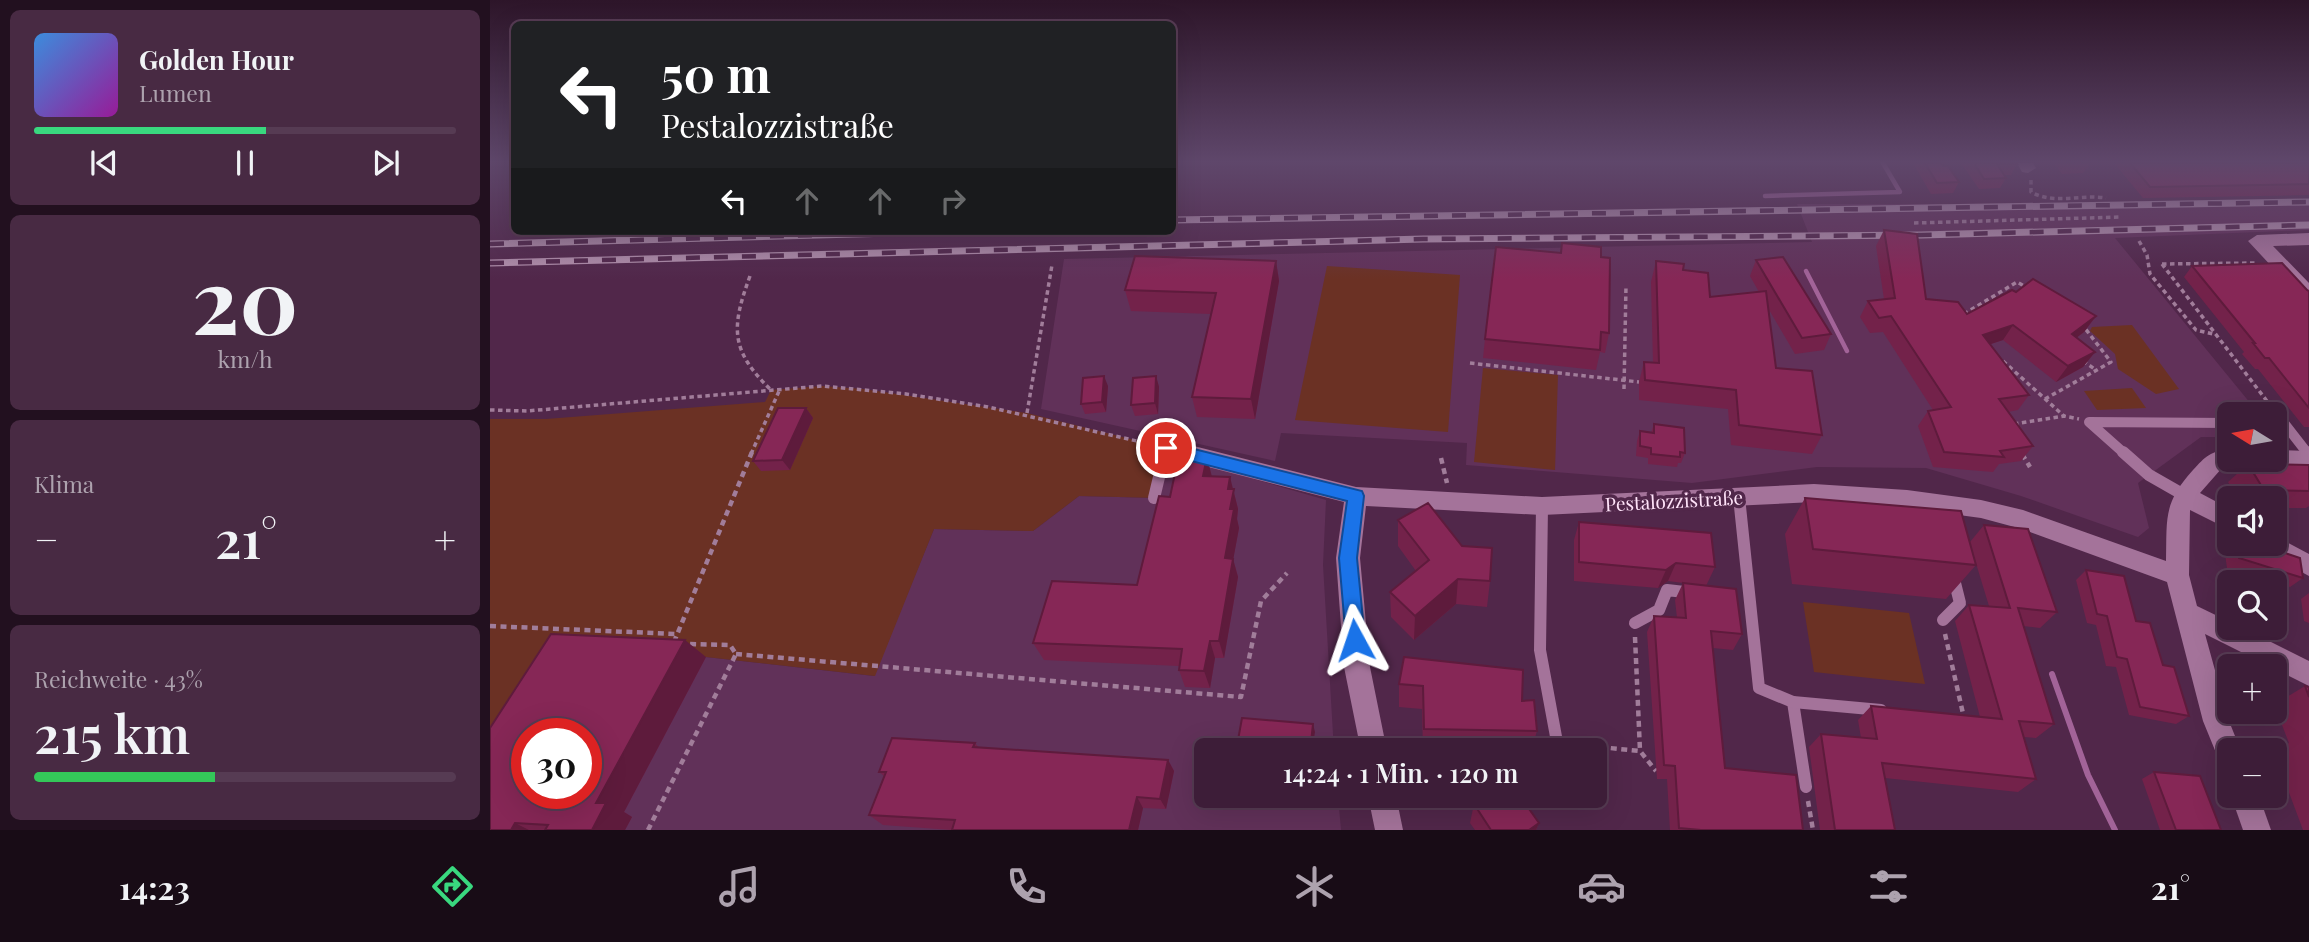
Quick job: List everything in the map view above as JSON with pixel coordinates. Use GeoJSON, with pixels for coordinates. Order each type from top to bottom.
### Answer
{"type":"FeatureCollection","features":[{"type":"Feature","properties":{"kind":"street"},"geometry":{"type":"LineString","coordinates":[[2309,239],[2257,241],[2309,294]]}},
{"type":"Feature","properties":{"kind":"street","name":"Pestalozzistraße"},"geometry":{"type":"LineString","coordinates":[[1166,448],[1356,496],[1542,506],[1814,493],[1862,495],[1936,509],[1981,509],[2023,520],[2177,575]]}},
{"type":"Feature","properties":{"kind":"street"},"geometry":{"type":"LineString","coordinates":[[2287,459],[2309,458]]}},
{"type":"Feature","properties":{"kind":"street"},"geometry":{"type":"LineString","coordinates":[[2217,459],[2184,495],[2179,509],[2177,575],[2223,738]]}},
{"type":"Feature","properties":{"kind":"street"},"geometry":{"type":"LineString","coordinates":[[2184,495],[2217,514]]}},
{"type":"Feature","properties":{"kind":"street"},"geometry":{"type":"LineString","coordinates":[[1356,496],[1348,558],[1357,667],[1371,738]]}},
{"type":"Feature","properties":{"kind":"street"},"geometry":{"type":"LineString","coordinates":[[2287,554],[2309,566]]}},
{"type":"Feature","properties":{"kind":"street"},"geometry":{"type":"LineString","coordinates":[[2186,612],[2309,674]]}},
{"type":"Feature","properties":{"kind":"street"},"geometry":{"type":"LineString","coordinates":[[1384,808],[1389,830]]}},
{"type":"Feature","properties":{"kind":"street"},"geometry":{"type":"LineString","coordinates":[[2249,808],[2257,830]]}},
{"type":"Feature","properties":{"kind":"lane"},"geometry":{"type":"LineString","coordinates":[[2184,495],[2149,475],[2089,422],[2217,423]]}},
{"type":"Feature","properties":{"kind":"lane"},"geometry":{"type":"LineString","coordinates":[[2287,432],[2309,458]]}},
{"type":"Feature","properties":{"kind":"lane"},"geometry":{"type":"LineString","coordinates":[[1154,498],[1166,448]]}},
{"type":"Feature","properties":{"kind":"lane"},"geometry":{"type":"LineString","coordinates":[[1739,497],[1743,598],[1759,688],[1793,702],[1898,711]]}},
{"type":"Feature","properties":{"kind":"lane"},"geometry":{"type":"LineString","coordinates":[[1542,506],[1540,650],[1556,738]]}},
{"type":"Feature","properties":{"kind":"lane"},"geometry":{"type":"LineString","coordinates":[[1942,620],[1960,603],[1950,563]]}},
{"type":"Feature","properties":{"kind":"lane"},"geometry":{"type":"LineString","coordinates":[[1635,623],[1660,610],[1667,590],[1708,595]]}},
{"type":"Feature","properties":{"kind":"lane"},"geometry":{"type":"LineString","coordinates":[[1793,702],[1806,787]]}},
{"type":"Feature","properties":{"kind":"path"},"geometry":{"type":"LineString","coordinates":[[1914,223],[2120,217]]}},
{"type":"Feature","properties":{"kind":"path"},"geometry":{"type":"LineString","coordinates":[[2139,241],[2147,255],[2150,274],[2196,330],[2215,334]]}},
{"type":"Feature","properties":{"kind":"path"},"geometry":{"type":"LineString","coordinates":[[2264,402],[2162,264],[2279,263]]}},
{"type":"Feature","properties":{"kind":"path"},"geometry":{"type":"LineString","coordinates":[[1027,413],[1052,265]]}},
{"type":"Feature","properties":{"kind":"path"},"geometry":{"type":"LineString","coordinates":[[750,276],[736,314],[734,336],[739,355],[751,373],[771,390]]}},
{"type":"Feature","properties":{"kind":"path"},"geometry":{"type":"LineString","coordinates":[[1969,323],[1963,314],[2006,288],[2017,282],[2028,288]]}},
{"type":"Feature","properties":{"kind":"path"},"geometry":{"type":"LineString","coordinates":[[1624,389],[1626,286]]}},
{"type":"Feature","properties":{"kind":"path"},"geometry":{"type":"LineString","coordinates":[[2045,399],[2111,362],[2080,321]]}},
{"type":"Feature","properties":{"kind":"path"},"geometry":{"type":"LineString","coordinates":[[1995,355],[2064,416],[2005,426]]}},
{"type":"Feature","properties":{"kind":"path"},"geometry":{"type":"LineString","coordinates":[[2076,356],[2096,370]]}},
{"type":"Feature","properties":{"kind":"path"},"geometry":{"type":"LineString","coordinates":[[1470,363],[1639,382]]}},
{"type":"Feature","properties":{"kind":"path"},"geometry":{"type":"LineString","coordinates":[[490,410],[527,411],[822,386],[863,389],[1027,413],[1166,448]]}},
{"type":"Feature","properties":{"kind":"path"},"geometry":{"type":"LineString","coordinates":[[736,654],[730,645],[674,643],[727,510],[780,389]]}},
{"type":"Feature","properties":{"kind":"path"},"geometry":{"type":"LineString","coordinates":[[2018,446],[2031,467]]}},
{"type":"Feature","properties":{"kind":"path"},"geometry":{"type":"LineString","coordinates":[[1441,458],[1451,502]]}},
{"type":"Feature","properties":{"kind":"path"},"geometry":{"type":"LineString","coordinates":[[736,654],[1241,697],[1261,601],[1287,573]]}},
{"type":"Feature","properties":{"kind":"path"},"geometry":{"type":"LineString","coordinates":[[1635,623],[1640,751],[1657,771]]}},
{"type":"Feature","properties":{"kind":"path"},"geometry":{"type":"LineString","coordinates":[[490,626],[677,635]]}},
{"type":"Feature","properties":{"kind":"path"},"geometry":{"type":"LineString","coordinates":[[1946,640],[1964,718]]}},
{"type":"Feature","properties":{"kind":"path"},"geometry":{"type":"LineString","coordinates":[[648,830],[736,654]]}},
{"type":"Feature","properties":{"kind":"path"},"geometry":{"type":"LineString","coordinates":[[1607,748],[1640,751]]}},
{"type":"Feature","properties":{"kind":"path"},"geometry":{"type":"LineString","coordinates":[[1806,787],[1813,830]]}},
{"type":"Feature","properties":{"kind":"shaded area"},"geometry":{"type":"Polygon","coordinates":[[[2309,202],[2309,230],[2115,238],[2249,402],[2217,402],[2217,437],[2201,437],[2138,483],[2149,528],[2138,537],[2021,496],[1926,468],[1817,467],[1692,483],[1466,465],[1467,443],[1281,433],[1275,461],[1041,409],[1064,259],[1812,242],[1797,204],[2309,202]]]}},
{"type":"Feature","properties":{"kind":"shaded area"},"geometry":{"type":"Polygon","coordinates":[[[1327,266],[1460,275],[1448,432],[1295,420],[1327,266]]]}},
{"type":"Feature","properties":{"kind":"shaded area"},"geometry":{"type":"Polygon","coordinates":[[[2132,325],[2179,389],[2156,394],[2118,369],[2115,354],[2090,331],[2092,327],[2132,325]]]}},
{"type":"Feature","properties":{"kind":"shaded area"},"geometry":{"type":"Polygon","coordinates":[[[1483,368],[1558,375],[1555,470],[1474,462],[1483,368]]]}},
{"type":"Feature","properties":{"kind":"shaded area"},"geometry":{"type":"Polygon","coordinates":[[[822,386],[863,389],[1027,413],[1166,448],[1158,498],[1079,496],[1033,531],[934,529],[875,676],[706,657],[575,651],[533,718],[511,718],[511,754],[490,788],[490,419],[546,419],[765,402],[771,390],[822,386]]]}},
{"type":"Feature","properties":{"kind":"shaded area"},"geometry":{"type":"Polygon","coordinates":[[[2132,388],[2146,408],[2097,410],[2084,391],[2132,388]]]}},
{"type":"Feature","properties":{"kind":"shaded area"},"geometry":{"type":"Polygon","coordinates":[[[1168,454],[1326,500],[1323,565],[1333,738],[1194,738],[1194,808],[1339,808],[1341,830],[490,830],[490,788],[511,754],[511,809],[602,809],[602,718],[533,718],[575,651],[706,657],[874,676],[934,529],[1033,531],[1079,496],[1158,498],[1168,454]]]}},
{"type":"Feature","properties":{"kind":"shaded area"},"geometry":{"type":"Polygon","coordinates":[[[1803,602],[1909,613],[1925,684],[1814,672],[1803,602]]]}},
{"type":"Feature","properties":{"kind":"building"},"geometry":{"type":"Polygon","coordinates":[[[1884,230],[1917,234],[1926,299],[1958,302],[1967,314],[2012,290],[2016,292],[2033,279],[2096,316],[2072,334],[2095,352],[2068,366],[2013,325],[1983,335],[2029,395],[1999,399],[2033,446],[2000,451],[2004,457],[1944,452],[1928,411],[1951,407],[1891,316],[1879,318],[1868,301],[1895,298],[1884,230]]]}},
{"type":"Feature","properties":{"kind":"building"},"geometry":{"type":"Polygon","coordinates":[[[1562,243],[1601,247],[1601,257],[1610,258],[1609,333],[1601,332],[1600,350],[1485,339],[1496,247],[1561,253],[1562,243]]]}},
{"type":"Feature","properties":{"kind":"building"},"geometry":{"type":"Polygon","coordinates":[[[1135,256],[1276,261],[1251,399],[1192,397],[1216,293],[1125,290],[1135,256]]]}},
{"type":"Feature","properties":{"kind":"building"},"geometry":{"type":"Polygon","coordinates":[[[1783,257],[1831,334],[1802,338],[1756,260],[1783,257]]]}},
{"type":"Feature","properties":{"kind":"building"},"geometry":{"type":"Polygon","coordinates":[[[1656,261],[1684,264],[1683,270],[1708,273],[1710,297],[1766,291],[1776,368],[1812,371],[1822,435],[1739,425],[1736,390],[1645,380],[1644,362],[1659,363],[1656,261]]]}},
{"type":"Feature","properties":{"kind":"building"},"geometry":{"type":"Polygon","coordinates":[[[2282,263],[2309,291],[2309,408],[2269,358],[2265,358],[2192,266],[2282,263]]]}},
{"type":"Feature","properties":{"kind":"building"},"geometry":{"type":"Polygon","coordinates":[[[1104,376],[1102,402],[1081,404],[1083,378],[1104,376]]]}},
{"type":"Feature","properties":{"kind":"building"},"geometry":{"type":"Polygon","coordinates":[[[1156,376],[1155,403],[1131,405],[1133,378],[1156,376]]]}},
{"type":"Feature","properties":{"kind":"building"},"geometry":{"type":"Polygon","coordinates":[[[778,408],[806,408],[782,460],[753,461],[778,408]]]}},
{"type":"Feature","properties":{"kind":"building"},"geometry":{"type":"Polygon","coordinates":[[[1654,424],[1684,428],[1685,453],[1680,452],[1680,457],[1651,454],[1651,448],[1640,446],[1640,431],[1654,433],[1654,424]]]}},
{"type":"Feature","properties":{"kind":"building"},"geometry":{"type":"Polygon","coordinates":[[[1207,457],[1203,476],[1230,477],[1228,489],[1234,489],[1230,509],[1234,509],[1225,558],[1233,559],[1219,641],[1210,641],[1204,671],[1179,670],[1182,649],[1033,643],[1052,581],[1137,585],[1159,496],[1170,497],[1178,459],[1207,457]]]}},
{"type":"Feature","properties":{"kind":"building"},"geometry":{"type":"Polygon","coordinates":[[[2287,465],[2309,465],[2309,491],[2287,491],[2287,486],[2262,486],[2253,472],[2287,472],[2287,465]]]}},
{"type":"Feature","properties":{"kind":"building"},"geometry":{"type":"Polygon","coordinates":[[[1805,498],[1961,511],[1976,565],[1813,549],[1805,498]]]}},
{"type":"Feature","properties":{"kind":"building"},"geometry":{"type":"Polygon","coordinates":[[[1428,503],[1462,546],[1492,548],[1490,581],[1458,579],[1415,616],[1390,592],[1429,560],[1398,520],[1428,503]]]}},
{"type":"Feature","properties":{"kind":"building"},"geometry":{"type":"Polygon","coordinates":[[[1579,522],[1711,533],[1715,567],[1676,563],[1666,570],[1579,562],[1579,522]]]}},
{"type":"Feature","properties":{"kind":"building"},"geometry":{"type":"Polygon","coordinates":[[[1984,525],[2028,529],[2057,612],[2018,608],[2054,724],[2019,721],[2036,779],[1882,763],[1895,830],[1835,830],[1821,734],[1877,739],[1871,706],[2002,719],[1969,605],[2010,608],[1984,525]]]}},
{"type":"Feature","properties":{"kind":"building"},"geometry":{"type":"Polygon","coordinates":[[[2287,554],[2300,558],[2303,578],[2287,573],[2287,570],[2277,570],[2239,558],[2287,556],[2287,554]]]}},
{"type":"Feature","properties":{"kind":"building"},"geometry":{"type":"Polygon","coordinates":[[[2086,570],[2124,576],[2136,621],[2150,623],[2163,665],[2174,667],[2189,716],[2140,707],[2127,659],[2117,657],[2107,616],[2097,614],[2086,570]]]}},
{"type":"Feature","properties":{"kind":"building"},"geometry":{"type":"Polygon","coordinates":[[[1683,583],[1736,589],[1742,634],[1711,631],[1725,768],[1796,775],[1803,830],[1679,828],[1675,766],[1664,765],[1654,616],[1686,618],[1683,583]]]}},
{"type":"Feature","properties":{"kind":"building"},"geometry":{"type":"Polygon","coordinates":[[[551,634],[685,640],[602,792],[602,718],[511,718],[511,809],[602,809],[602,803],[606,803],[592,830],[545,830],[548,825],[515,823],[511,830],[490,830],[490,728],[551,634]]]}},
{"type":"Feature","properties":{"kind":"building"},"geometry":{"type":"Polygon","coordinates":[[[1404,657],[1523,670],[1522,701],[1534,700],[1537,731],[1424,729],[1423,686],[1399,684],[1404,657]]]}},
{"type":"Feature","properties":{"kind":"building"},"geometry":{"type":"Polygon","coordinates":[[[1242,718],[1313,724],[1311,738],[1238,738],[1242,718]]]}},
{"type":"Feature","properties":{"kind":"building"},"geometry":{"type":"Polygon","coordinates":[[[892,738],[975,743],[973,747],[1168,760],[1160,799],[1137,797],[1129,830],[952,830],[955,820],[869,815],[886,772],[879,772],[892,738]]]}},
{"type":"Feature","properties":{"kind":"building"},"geometry":{"type":"Polygon","coordinates":[[[2154,772],[2200,776],[2221,830],[2176,830],[2154,772]]]}},
{"type":"Feature","properties":{"kind":"building"},"geometry":{"type":"Polygon","coordinates":[[[1477,808],[1528,808],[1539,823],[1529,830],[1491,830],[1477,808]]]}},
{"type":"Feature","properties":{"kind":"waterway"},"geometry":{"type":"LineString","coordinates":[[1806,271],[1847,351]]}},
{"type":"Feature","properties":{"kind":"waterway"},"geometry":{"type":"LineString","coordinates":[[2052,674],[2088,775],[2115,830]]}},
{"type":"Feature","properties":{"kind":"railway"},"geometry":{"type":"LineString","coordinates":[[1176,220],[2309,202]]}},
{"type":"Feature","properties":{"kind":"railway"},"geometry":{"type":"LineString","coordinates":[[490,263],[1423,239],[1921,235],[2309,225]]}},
{"type":"Feature","properties":{"kind":"railway"},"geometry":{"type":"LineString","coordinates":[[490,244],[820,235]]}},
{"type":"Feature","properties":{"kind":"route"},"geometry":{"type":"LineString","coordinates":[[1166,448],[1356,496],[1348,558],[1355,640]]}}]}
